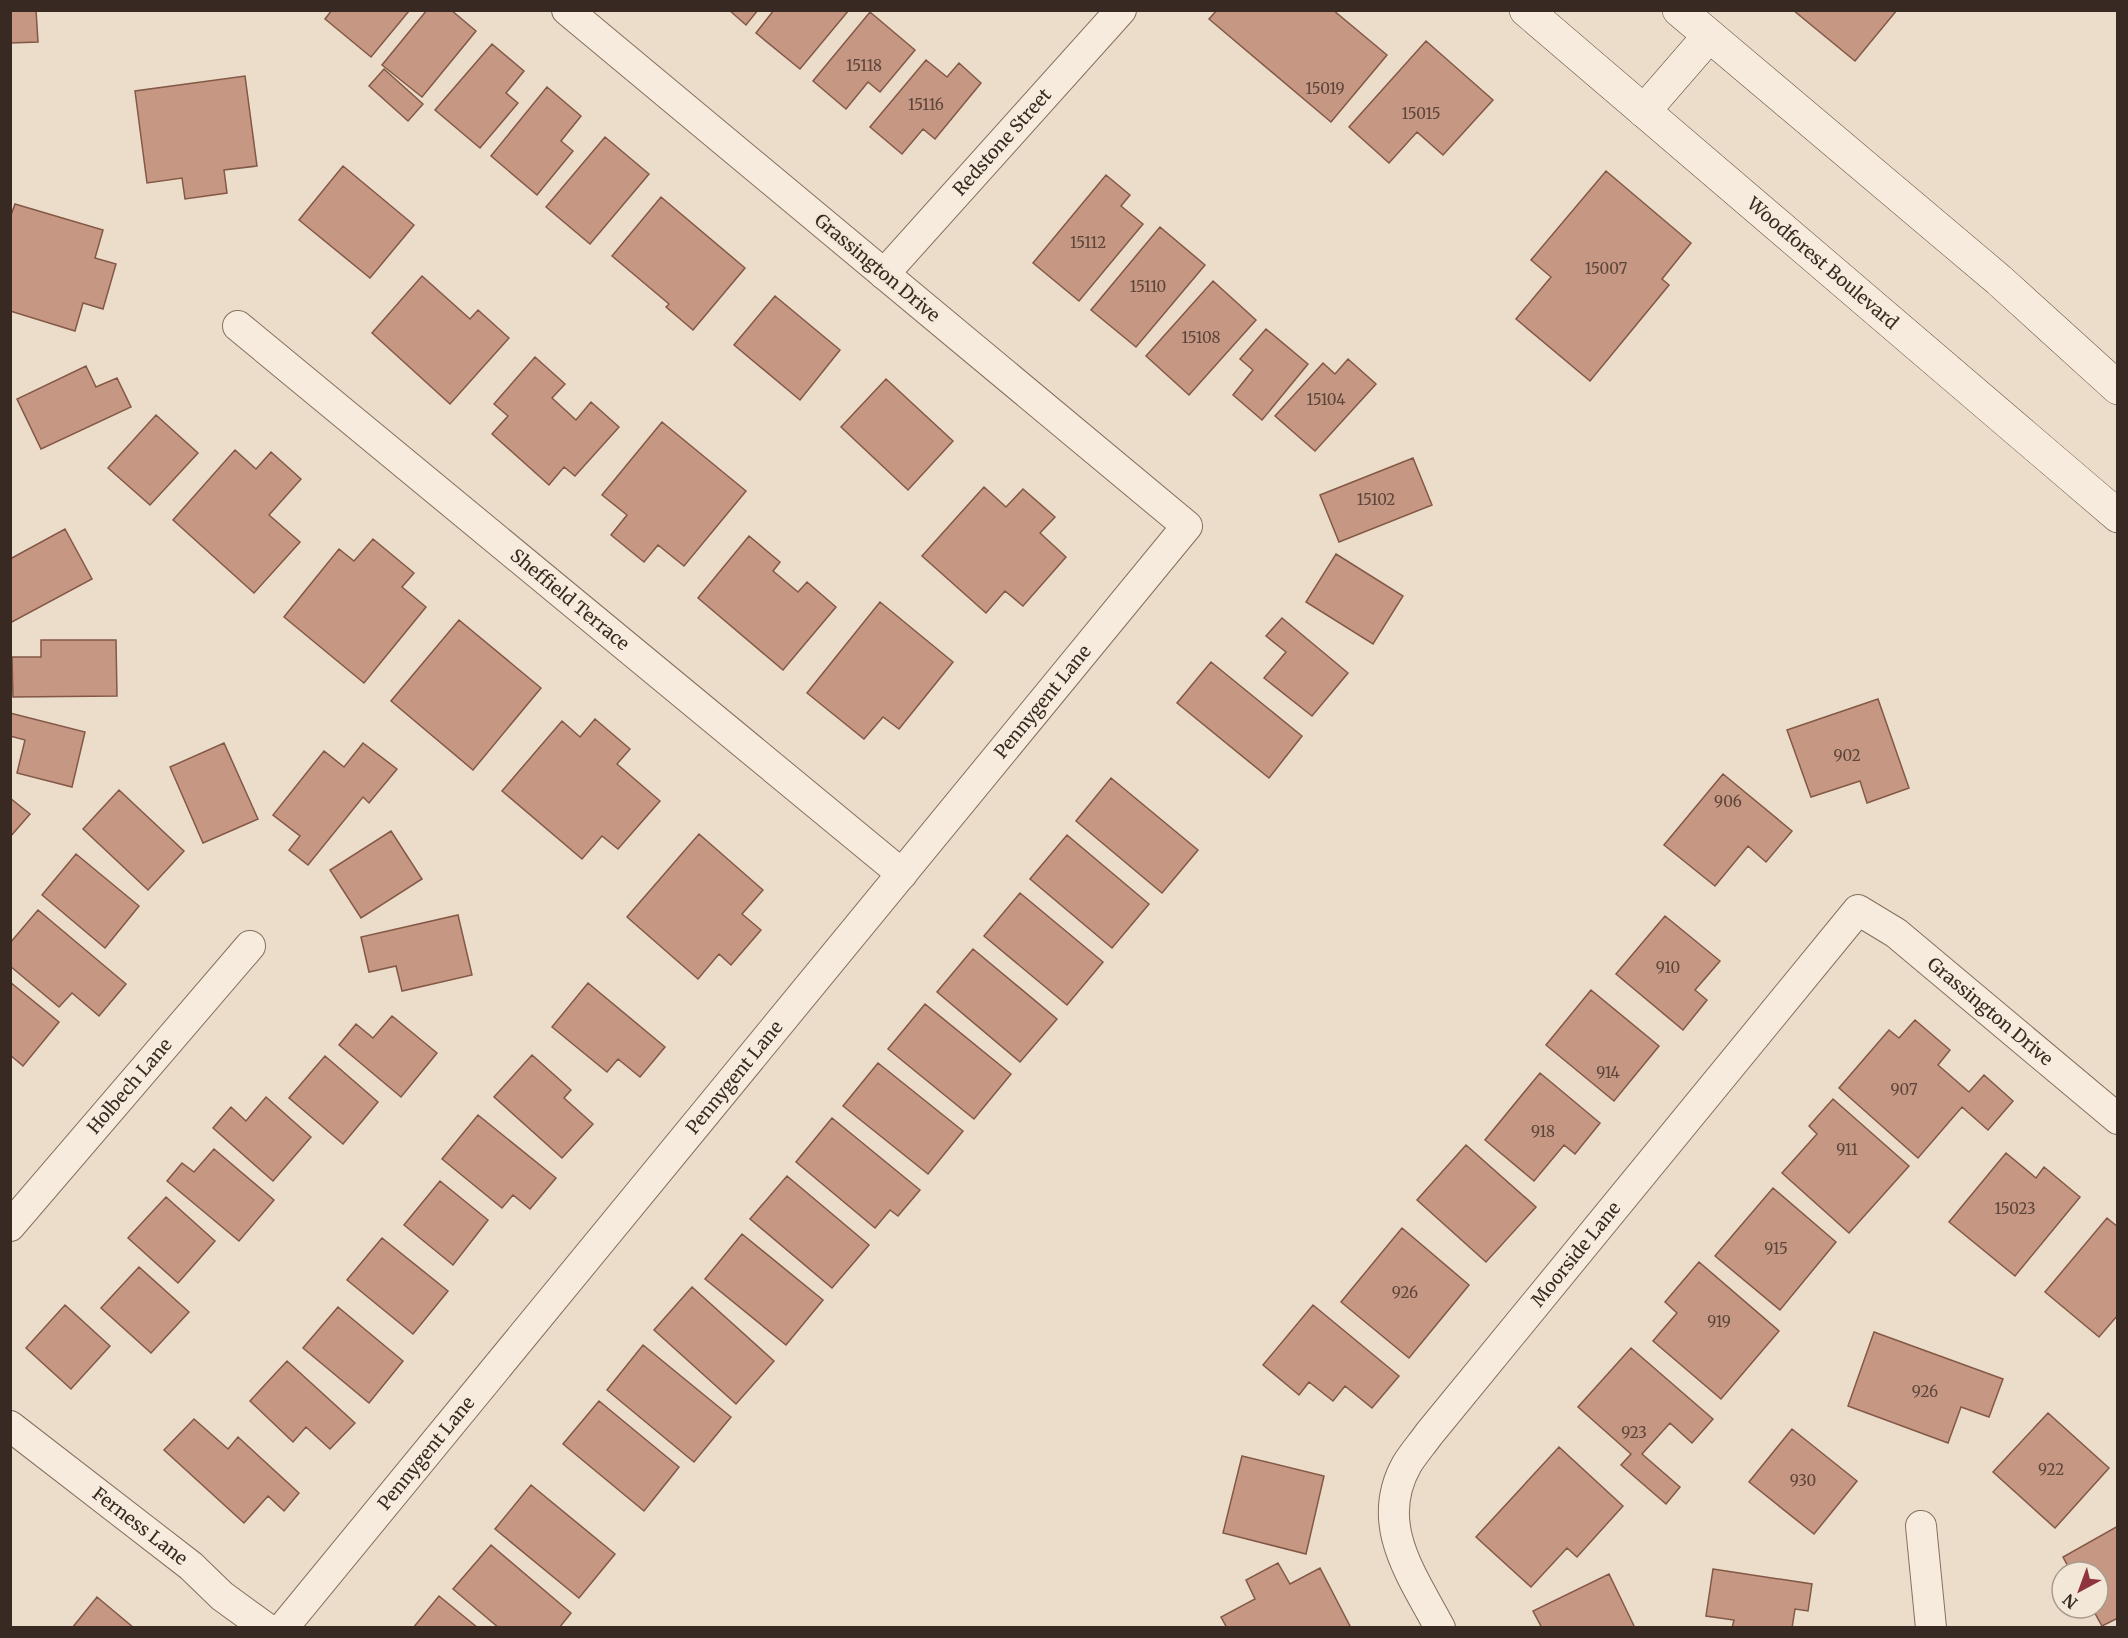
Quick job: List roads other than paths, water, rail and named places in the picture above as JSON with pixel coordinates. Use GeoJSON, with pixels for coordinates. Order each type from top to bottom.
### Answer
{"type":"FeatureCollection","features":[{"type":"Feature","properties":{"kind":"main road","name":"Woodforest Boulevard"},"geometry":{"type":"LineString","coordinates":[[1526,10],[2118,516]]}},
{"type":"Feature","properties":{"kind":"main road"},"geometry":{"type":"LineString","coordinates":[[1679,10],[1999,280],[2118,388]]}},
{"type":"Feature","properties":{"kind":"main road"},"geometry":{"type":"LineString","coordinates":[[1644,111],[1709,36]]}},
{"type":"Feature","properties":{"kind":"street","name":"Grassington Drive"},"geometry":{"type":"LineString","coordinates":[[567,10],[1187,526]]}},
{"type":"Feature","properties":{"kind":"street","name":"Redstone Street"},"geometry":{"type":"LineString","coordinates":[[884,274],[1121,10]]}},
{"type":"Feature","properties":{"kind":"street","name":"Sheffield Terrace"},"geometry":{"type":"LineString","coordinates":[[238,326],[902,874]]}},
{"type":"Feature","properties":{"kind":"street","name":"Pennygent Lane"},"geometry":{"type":"LineString","coordinates":[[284,1628],[1187,526]]}},
{"type":"Feature","properties":{"kind":"street","name":"Grassington Drive"},"geometry":{"type":"LineString","coordinates":[[1858,910],[1896,933],[2118,1119]]}},
{"type":"Feature","properties":{"kind":"street","name":"Moorside Lane"},"geometry":{"type":"LineString","coordinates":[[1440,1628],[1404,1562],[1393,1530],[1394,1497],[1407,1465],[1429,1434],[1858,910]]}},
{"type":"Feature","properties":{"kind":"street","name":"Holbech Lane"},"geometry":{"type":"LineString","coordinates":[[10,1226],[249,946]]}},
{"type":"Feature","properties":{"kind":"street","name":"Ferness Lane"},"geometry":{"type":"LineString","coordinates":[[10,1426],[191,1566],[222,1596],[266,1628]]}},
{"type":"Feature","properties":{"kind":"street"},"geometry":{"type":"LineString","coordinates":[[1922,1526],[1931,1628]]}}]}
